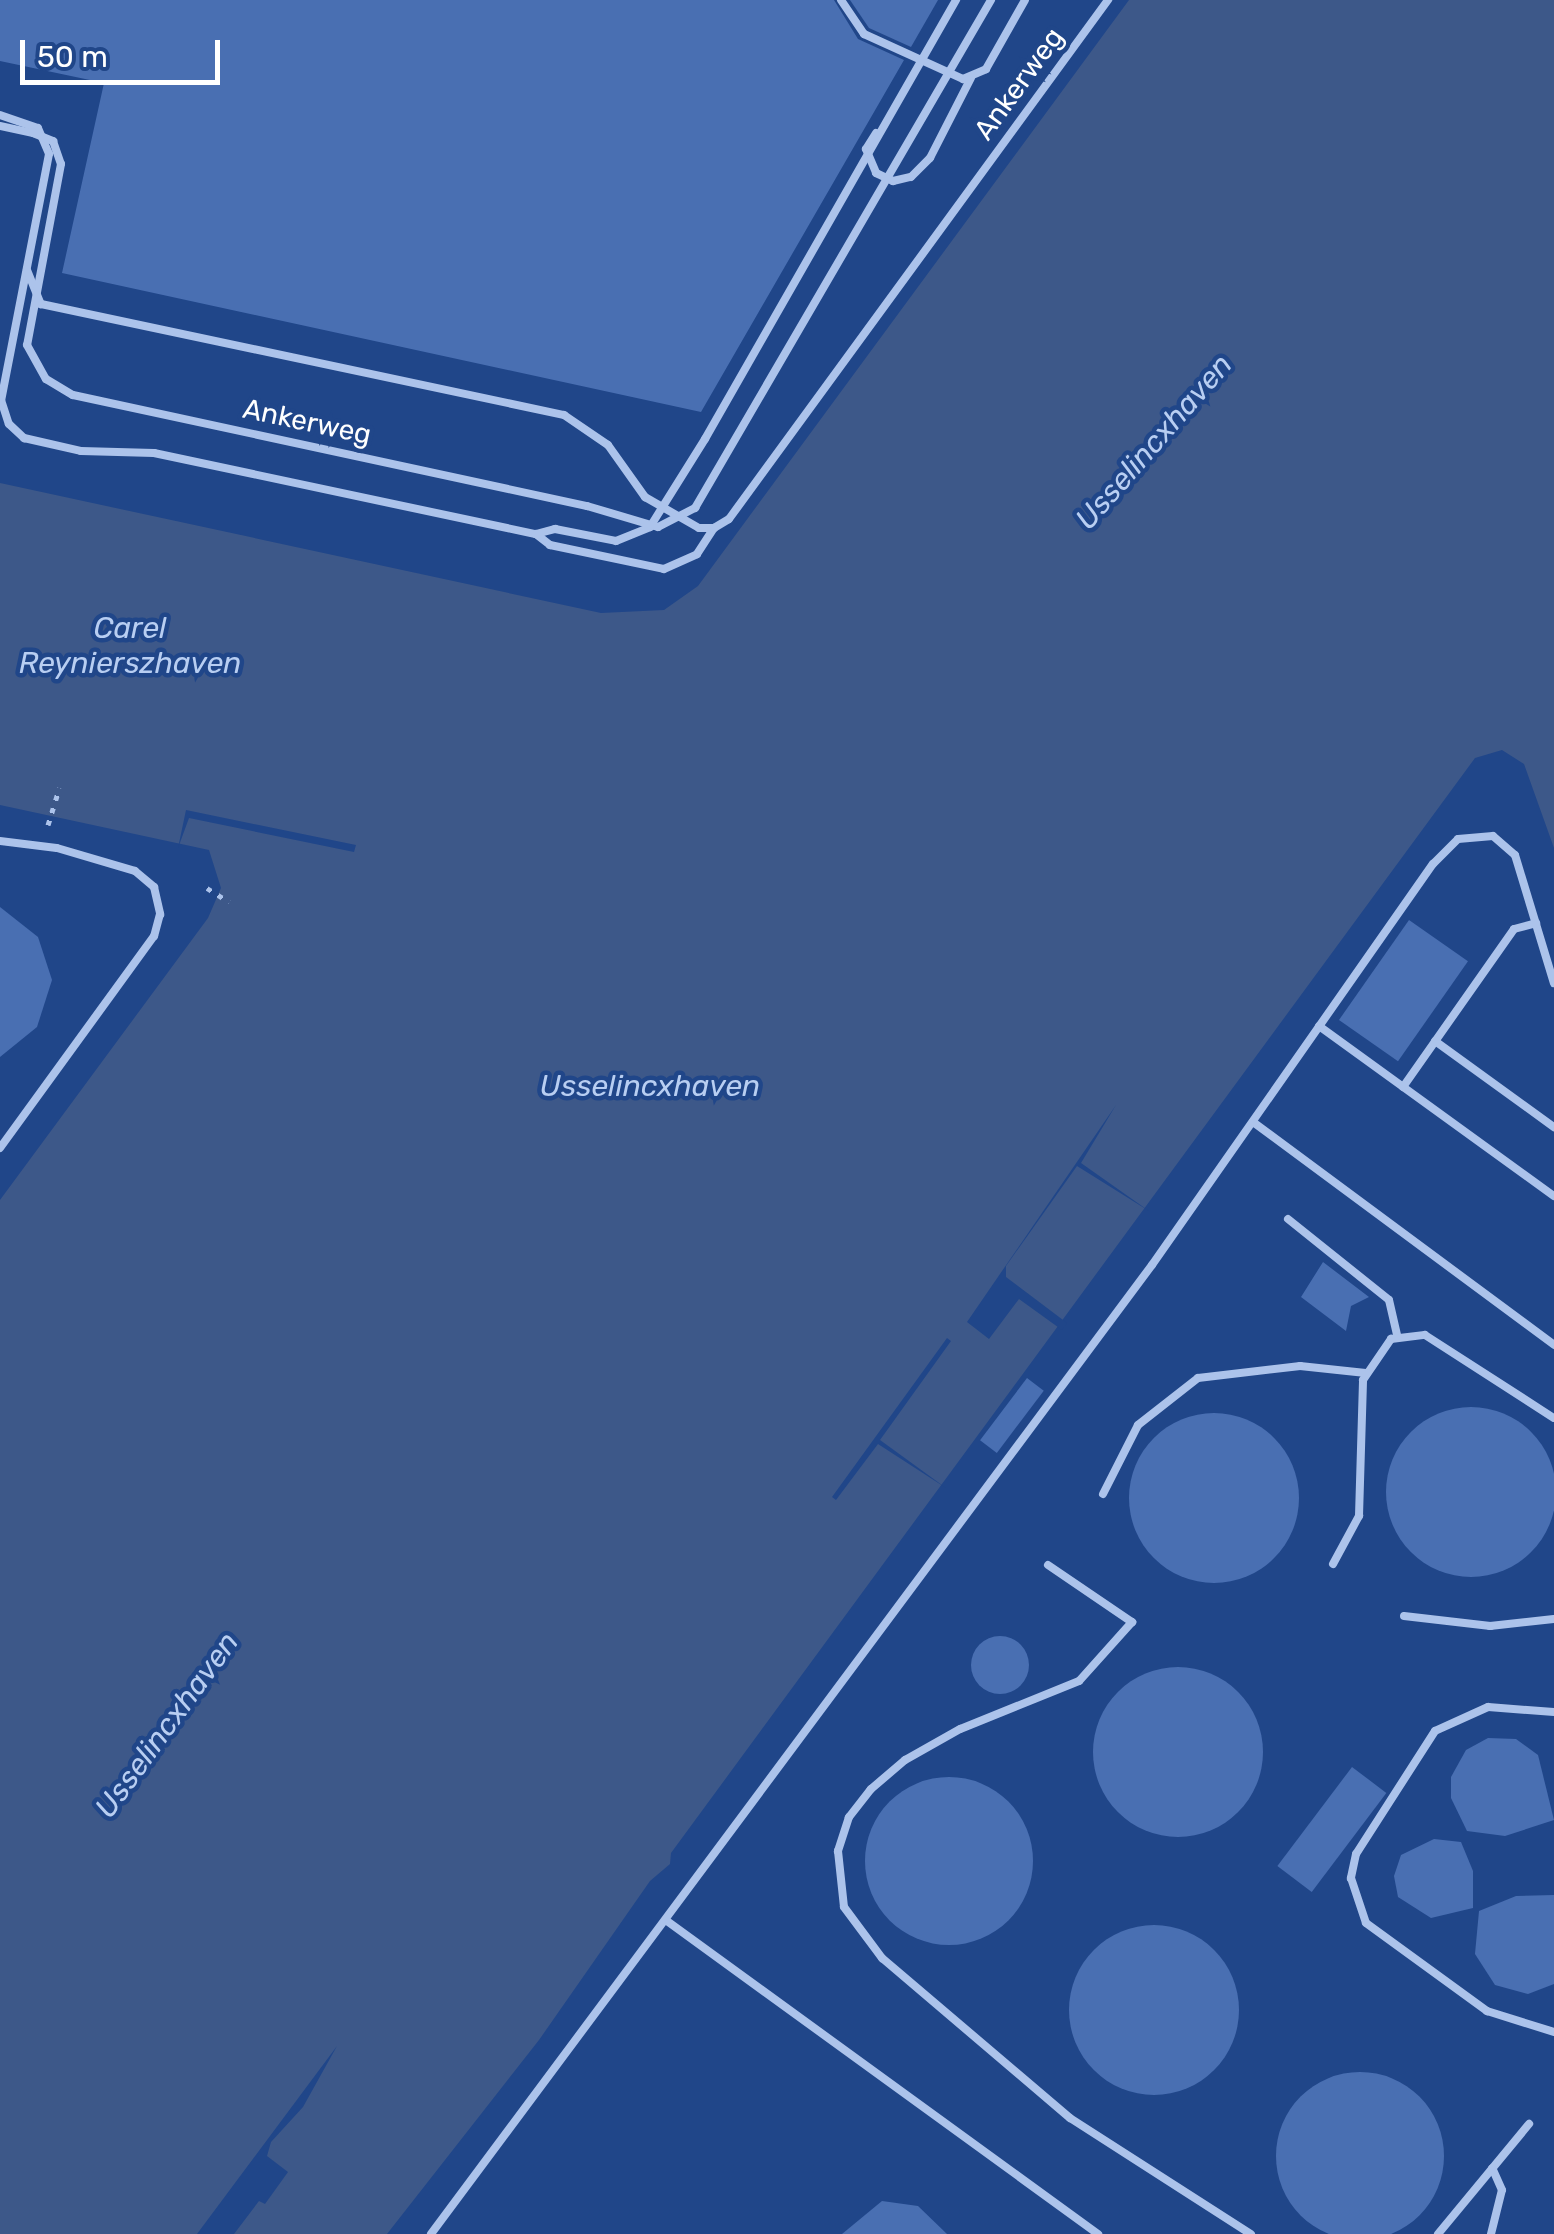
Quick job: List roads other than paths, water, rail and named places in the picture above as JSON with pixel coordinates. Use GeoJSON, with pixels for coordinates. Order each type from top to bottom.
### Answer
{"type":"FeatureCollection","features":[{"type":"Feature","properties":{"kind":"lane","name":"Ankerweg"},"geometry":{"type":"LineString","coordinates":[[841,0],[864,34],[919,60],[971,78]]}},
{"type":"Feature","properties":{"kind":"lane","name":"Ankerweg"},"geometry":{"type":"LineString","coordinates":[[955,0],[866,149],[870,166],[884,179],[911,177],[930,158],[971,78],[986,69],[1025,0]]}},
{"type":"Feature","properties":{"kind":"lane","name":"Ankerweg"},"geometry":{"type":"LineString","coordinates":[[536,534],[555,529],[630,539],[650,527],[705,439],[955,0]]}},
{"type":"Feature","properties":{"kind":"lane","name":"Ankerweg"},"geometry":{"type":"LineString","coordinates":[[0,126],[47,137],[60,156],[26,332],[36,367],[58,389],[658,527],[682,520],[715,481],[992,0]]}},
{"type":"Feature","properties":{"kind":"lane","name":"Ankerweg"},"geometry":{"type":"LineString","coordinates":[[0,116],[30,122],[48,145],[1,400],[9,424],[24,438],[81,450],[154,453],[536,534],[550,545],[664,569],[697,554],[714,528],[729,520],[1108,0]]}},
{"type":"Feature","properties":{"kind":"lane"},"geometry":{"type":"LineString","coordinates":[[26,270],[41,304],[564,415],[595,433],[636,489],[699,528],[714,528]]}},
{"type":"Feature","properties":{"kind":"lane"},"geometry":{"type":"LineString","coordinates":[[432,2234],[667,1922],[1252,1122],[1433,864],[1458,839],[1481,834],[1510,846],[1554,983]]}},
{"type":"Feature","properties":{"kind":"lane"},"geometry":{"type":"LineString","coordinates":[[0,841],[57,848],[136,871],[154,887],[160,914],[154,936],[0,1148]]}},
{"type":"Feature","properties":{"kind":"lane"},"geometry":{"type":"LineString","coordinates":[[1403,1087],[1514,929],[1536,922]]}},
{"type":"Feature","properties":{"kind":"lane"},"geometry":{"type":"LineString","coordinates":[[1319,1026],[1554,1196]]}},
{"type":"Feature","properties":{"kind":"lane"},"geometry":{"type":"LineString","coordinates":[[1435,1041],[1554,1127]]}},
{"type":"Feature","properties":{"kind":"lane"},"geometry":{"type":"LineString","coordinates":[[1252,1122],[1554,1345]]}},
{"type":"Feature","properties":{"kind":"lane"},"geometry":{"type":"LineString","coordinates":[[1288,1219],[1389,1300],[1397,1336]]}},
{"type":"Feature","properties":{"kind":"lane"},"geometry":{"type":"LineString","coordinates":[[1333,1564],[1359,1516],[1360,1394],[1366,1374],[1397,1336],[1416,1333],[1437,1342],[1554,1418]]}},
{"type":"Feature","properties":{"kind":"lane"},"geometry":{"type":"LineString","coordinates":[[1103,1494],[1138,1425],[1198,1378],[1300,1366],[1366,1374]]}},
{"type":"Feature","properties":{"kind":"lane"},"geometry":{"type":"LineString","coordinates":[[1048,1565],[1132,1622],[1079,1681],[960,1729],[904,1760],[871,1790],[849,1817],[838,1851],[844,1907],[882,1958],[1070,2118],[1251,2234]]}},
{"type":"Feature","properties":{"kind":"lane"},"geometry":{"type":"LineString","coordinates":[[1404,1616],[1490,1626],[1554,1619]]}},
{"type":"Feature","properties":{"kind":"lane"},"geometry":{"type":"LineString","coordinates":[[1554,1712],[1488,1707],[1435,1731],[1356,1854],[1351,1878],[1366,1923],[1487,2011],[1554,2032]]}},
{"type":"Feature","properties":{"kind":"lane"},"geometry":{"type":"LineString","coordinates":[[667,1922],[1098,2234]]}},
{"type":"Feature","properties":{"kind":"lane"},"geometry":{"type":"LineString","coordinates":[[1438,2234],[1529,2124]]}},
{"type":"Feature","properties":{"kind":"lane"},"geometry":{"type":"LineString","coordinates":[[1490,2234],[1502,2190],[1492,2168]]}},
{"type":"Feature","properties":{"kind":"water","name":"Usselincxhaven"},"geometry":{"type":"Polygon","coordinates":[[[1129,0],[1554,0],[1554,848],[1524,764],[1502,750],[1475,758],[671,1853],[670,1864],[650,1881],[539,2040],[387,2234],[0,2234],[0,1200],[208,918],[221,888],[209,850],[0,805],[0,483],[601,613],[664,610],[698,586],[1129,0]]]}},
{"type":"Feature","properties":{"kind":"water label","name":"Carel Reynierszhaven"},"geometry":{"type":"Point","coordinates":[130,645]}}]}
